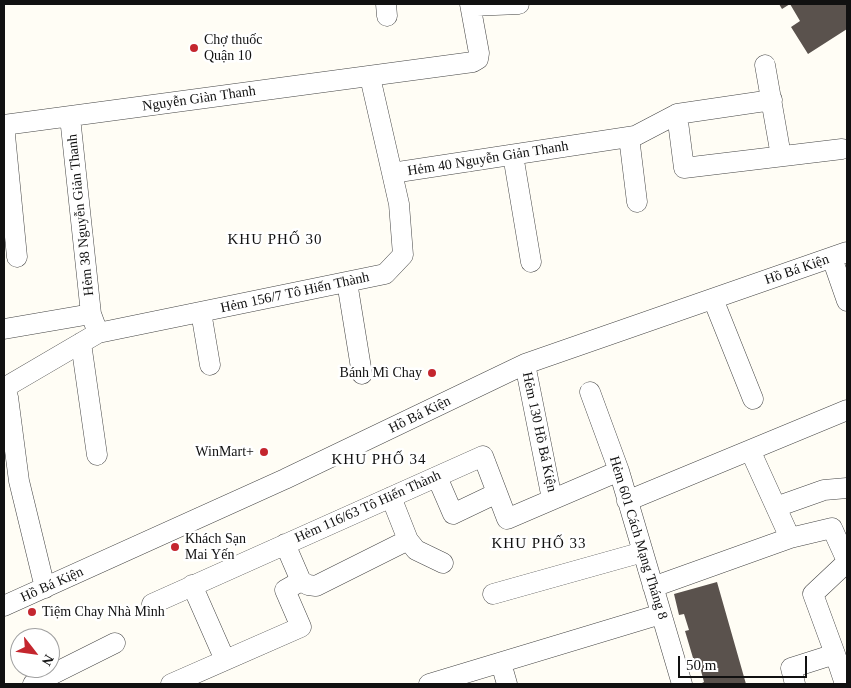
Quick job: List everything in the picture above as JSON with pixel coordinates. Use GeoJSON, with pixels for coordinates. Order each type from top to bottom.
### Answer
{"type":"FeatureCollection","features":[{"type":"Feature","properties":{"kind":"street"},"geometry":{"type":"LineString","coordinates":[[471,5],[518,4]]}},
{"type":"Feature","properties":{"kind":"street","name":"Nguyễn Giàn Thanh"},"geometry":{"type":"LineString","coordinates":[[4,125],[473,62],[478,59],[480,53],[471,5]]}},
{"type":"Feature","properties":{"kind":"street"},"geometry":{"type":"LineString","coordinates":[[765,65],[781,156]]}},
{"type":"Feature","properties":{"kind":"street","name":"Hẻm 40 Nguyễn Giản Thanh"},"geometry":{"type":"LineString","coordinates":[[370,76],[392,173],[635,136],[677,114],[772,100]]}},
{"type":"Feature","properties":{"kind":"street"},"geometry":{"type":"LineString","coordinates":[[677,114],[684,168],[842,149]]}},
{"type":"Feature","properties":{"kind":"street","name":"Hẻm 38 Nguyễn Giản Thanh"},"geometry":{"type":"LineString","coordinates":[[70,116],[91,314],[90,338],[97,455]]}},
{"type":"Feature","properties":{"kind":"street"},"geometry":{"type":"LineString","coordinates":[[4,125],[17,258]]}},
{"type":"Feature","properties":{"kind":"street"},"geometry":{"type":"LineString","coordinates":[[629,137],[637,202]]}},
{"type":"Feature","properties":{"kind":"street"},"geometry":{"type":"LineString","coordinates":[[513,155],[531,262]]}},
{"type":"Feature","properties":{"kind":"street","name":"Hẻm 156/7 Tô Hiến Thành"},"geometry":{"type":"LineString","coordinates":[[6,393],[90,338],[201,312],[385,274],[403,255],[399,204],[392,173]]}},
{"type":"Feature","properties":{"kind":"street"},"geometry":{"type":"LineString","coordinates":[[840,255],[847,301]]}},
{"type":"Feature","properties":{"kind":"street","name":"Hồ Bá Kiện"},"geometry":{"type":"LineString","coordinates":[[4,606],[286,479],[525,364],[840,255]]}},
{"type":"Feature","properties":{"kind":"street"},"geometry":{"type":"LineString","coordinates":[[347,282],[362,374]]}},
{"type":"Feature","properties":{"kind":"street"},"geometry":{"type":"LineString","coordinates":[[713,299],[753,399]]}},
{"type":"Feature","properties":{"kind":"street"},"geometry":{"type":"LineString","coordinates":[[201,312],[210,365]]}},
{"type":"Feature","properties":{"kind":"street"},"geometry":{"type":"LineString","coordinates":[[4,329],[91,314]]}},
{"type":"Feature","properties":{"kind":"street","name":"Hẻm 130 Hồ Bá Kiện"},"geometry":{"type":"LineString","coordinates":[[525,364],[552,499]]}},
{"type":"Feature","properties":{"kind":"street","name":"Hẻm 601 Cách Mạng Tháng 8"},"geometry":{"type":"LineString","coordinates":[[590,392],[628,501],[661,614],[676,683]]}},
{"type":"Feature","properties":{"kind":"street"},"geometry":{"type":"LineString","coordinates":[[6,393],[12,482],[45,588]]}},
{"type":"Feature","properties":{"kind":"street"},"geometry":{"type":"LineString","coordinates":[[628,501],[847,410]]}},
{"type":"Feature","properties":{"kind":"street"},"geometry":{"type":"LineString","coordinates":[[750,450],[790,538]]}},
{"type":"Feature","properties":{"kind":"street","name":"Hẻm 116/63 Tô Hiến Thành"},"geometry":{"type":"LineString","coordinates":[[152,604],[483,456],[507,519]]}},
{"type":"Feature","properties":{"kind":"street","name":"Hẻm 130 Hồ Bá Kiện"},"geometry":{"type":"LineString","coordinates":[[507,519],[619,471]]}},
{"type":"Feature","properties":{"kind":"street"},"geometry":{"type":"LineString","coordinates":[[437,477],[453,514],[497,493]]}},
{"type":"Feature","properties":{"kind":"street"},"geometry":{"type":"LineString","coordinates":[[776,507],[824,490],[847,488]]}},
{"type":"Feature","properties":{"kind":"street"},"geometry":{"type":"LineString","coordinates":[[391,497],[408,540],[416,550],[443,563]]}},
{"type":"Feature","properties":{"kind":"street"},"geometry":{"type":"LineString","coordinates":[[653,587],[790,538],[832,528],[847,561],[813,594],[845,684]]}},
{"type":"Feature","properties":{"kind":"street"},"geometry":{"type":"LineString","coordinates":[[293,585],[316,586],[408,540]]}},
{"type":"Feature","properties":{"kind":"street"},"geometry":{"type":"LineString","coordinates":[[171,684],[301,627],[285,544]]}},
{"type":"Feature","properties":{"kind":"street"},"geometry":{"type":"LineString","coordinates":[[493,594],[643,552]]}},
{"type":"Feature","properties":{"kind":"street"},"geometry":{"type":"LineString","coordinates":[[192,585],[225,660]]}},
{"type":"Feature","properties":{"kind":"street"},"geometry":{"type":"LineString","coordinates":[[429,684],[661,614]]}},
{"type":"Feature","properties":{"kind":"street"},"geometry":{"type":"LineString","coordinates":[[33,684],[115,643]]}},
{"type":"Feature","properties":{"kind":"street"},"geometry":{"type":"LineString","coordinates":[[795,684],[790,668],[835,654]]}},
{"type":"Feature","properties":{"kind":"street"},"geometry":{"type":"LineString","coordinates":[[501,663],[507,684]]}},
{"type":"Feature","properties":{"kind":"building"},"geometry":{"type":"Polygon","coordinates":[[[779,4],[790,4],[782,9],[779,4]]]}},
{"type":"Feature","properties":{"kind":"building"},"geometry":{"type":"Polygon","coordinates":[[[790,4],[847,4],[847,29],[808,54],[791,27],[800,21],[790,4]]]}},
{"type":"Feature","properties":{"kind":"building"},"geometry":{"type":"Polygon","coordinates":[[[717,582],[746,684],[700,684],[704,682],[700,667],[696,668],[685,631],[689,630],[684,614],[679,615],[674,594],[717,582]]]}},
{"type":"Feature","properties":{"kind":"place","name":"Chợ thuốc Quận 10"},"geometry":{"type":"Point","coordinates":[194,48]}},
{"type":"Feature","properties":{"kind":"place","name":"Bánh Mì Chay"},"geometry":{"type":"Point","coordinates":[432,373]}},
{"type":"Feature","properties":{"kind":"place","name":"WinMart+"},"geometry":{"type":"Point","coordinates":[264,452]}},
{"type":"Feature","properties":{"kind":"place","name":"Khách Sạn Mai Yến"},"geometry":{"type":"Point","coordinates":[175,547]}},
{"type":"Feature","properties":{"kind":"place","name":"Tiệm Chay Nhà Mình"},"geometry":{"type":"Point","coordinates":[32,612]}},
{"type":"Feature","properties":{"kind":"district","name":"KHU PHỐ 30"},"geometry":{"type":"Point","coordinates":[275,240]}},
{"type":"Feature","properties":{"kind":"district","name":"KHU PHỐ 34"},"geometry":{"type":"Point","coordinates":[379,460]}},
{"type":"Feature","properties":{"kind":"district","name":"KHU PHỐ 33"},"geometry":{"type":"Point","coordinates":[539,544]}}]}
